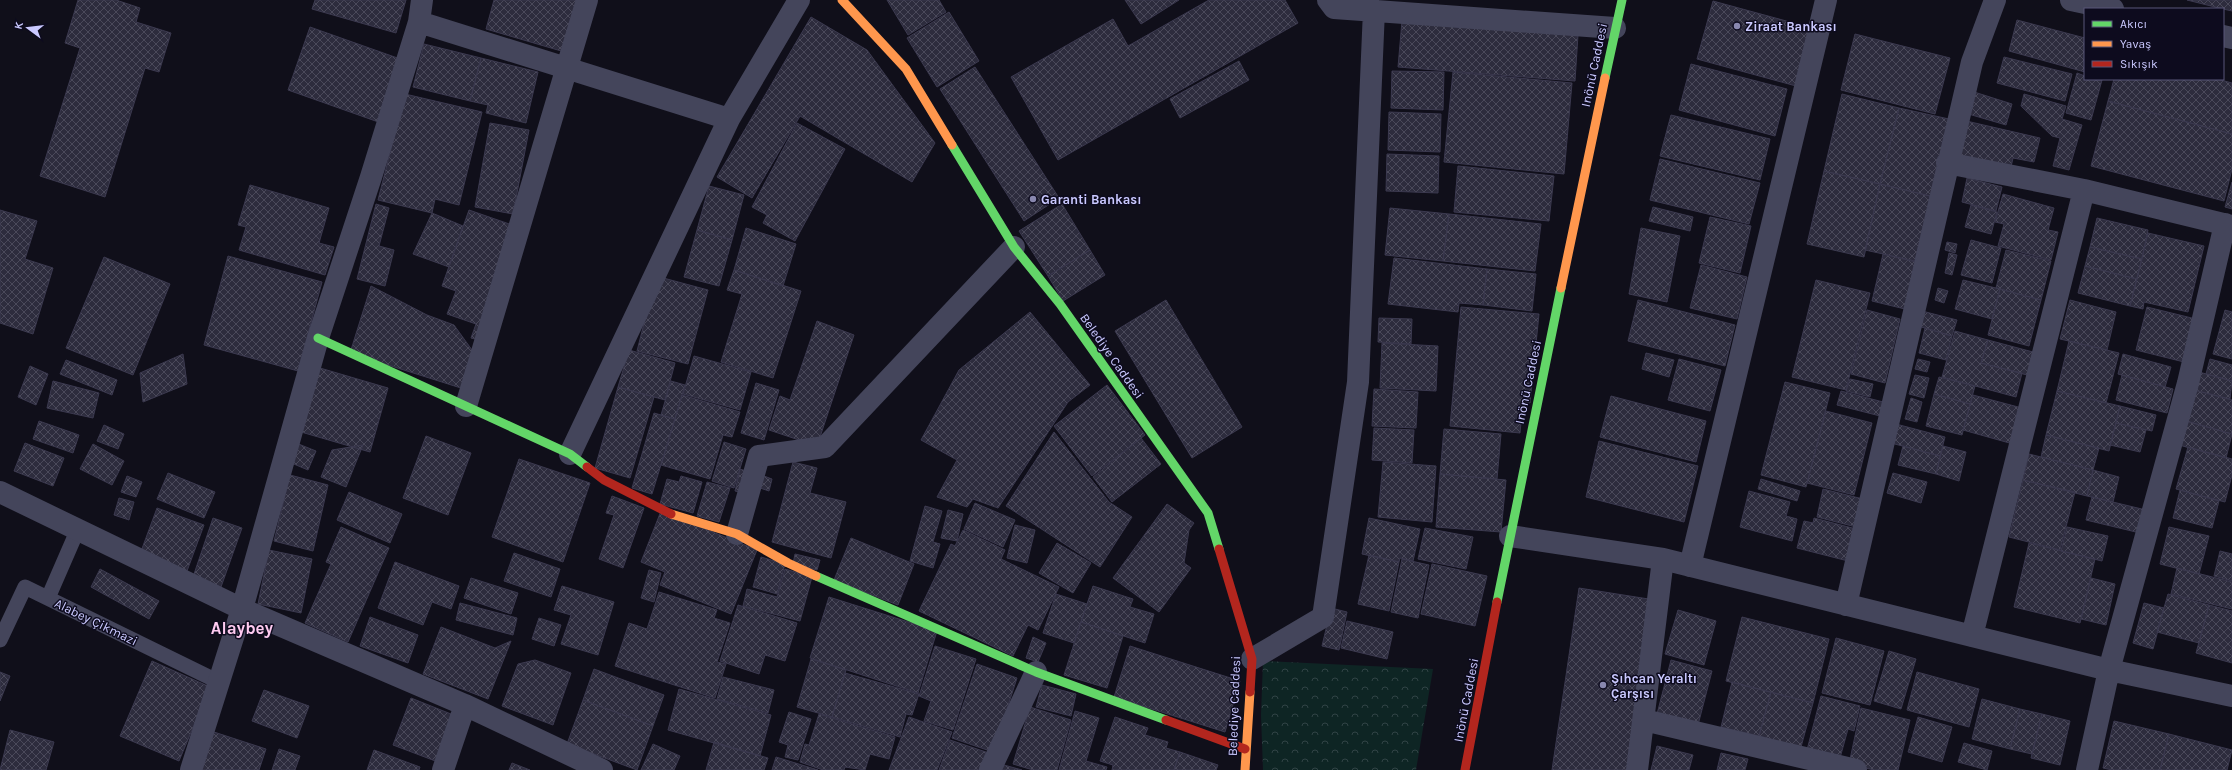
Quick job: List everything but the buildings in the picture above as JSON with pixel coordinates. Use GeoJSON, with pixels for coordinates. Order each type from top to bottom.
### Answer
{"type":"FeatureCollection","features":[{"type":"Feature","properties":{"kind":"street"},"geometry":{"type":"LineString","coordinates":[[191,770],[242,608],[318,338],[371,177],[419,22],[422,0]]}},
{"type":"Feature","properties":{"kind":"street"},"geometry":{"type":"LineString","coordinates":[[466,406],[568,68],[587,0]]}},
{"type":"Feature","properties":{"kind":"street"},"geometry":{"type":"LineString","coordinates":[[570,454],[729,119],[798,0]]}},
{"type":"Feature","properties":{"kind":"street","name":"Belediye Caddesi"},"geometry":{"type":"LineString","coordinates":[[842,0],[906,69],[1014,247],[1060,304],[1208,513],[1252,659],[1245,749],[1245,770]]}},
{"type":"Feature","properties":{"kind":"street"},"geometry":{"type":"LineString","coordinates":[[1328,0],[1334,8],[1615,28]]}},
{"type":"Feature","properties":{"kind":"street","name":"Inönü Caddesi"},"geometry":{"type":"LineString","coordinates":[[1465,770],[1510,536],[1622,0]]}},
{"type":"Feature","properties":{"kind":"street"},"geometry":{"type":"LineString","coordinates":[[1690,566],[1826,0]]}},
{"type":"Feature","properties":{"kind":"street"},"geometry":{"type":"LineString","coordinates":[[1846,605],[1972,62],[1995,0]]}},
{"type":"Feature","properties":{"kind":"street"},"geometry":{"type":"LineString","coordinates":[[2071,0],[2108,8]]}},
{"type":"Feature","properties":{"kind":"street"},"geometry":{"type":"LineString","coordinates":[[1252,659],[1323,617],[1358,382],[1374,10]]}},
{"type":"Feature","properties":{"kind":"street"},"geometry":{"type":"LineString","coordinates":[[419,22],[729,119]]}},
{"type":"Feature","properties":{"kind":"street"},"geometry":{"type":"LineString","coordinates":[[1948,163],[2084,190],[2228,225],[2188,383],[2109,670],[2087,770]]}},
{"type":"Feature","properties":{"kind":"street"},"geometry":{"type":"LineString","coordinates":[[1972,636],[2084,190]]}},
{"type":"Feature","properties":{"kind":"street"},"geometry":{"type":"LineString","coordinates":[[737,534],[759,456],[825,447],[1014,247]]}},
{"type":"Feature","properties":{"kind":"street"},"geometry":{"type":"LineString","coordinates":[[318,338],[570,454],[604,480],[670,513],[737,534],[788,563],[1036,672],[1245,749]]}},
{"type":"Feature","properties":{"kind":"street"},"geometry":{"type":"LineString","coordinates":[[0,492],[242,608],[465,705],[602,770]]}},
{"type":"Feature","properties":{"kind":"street"},"geometry":{"type":"LineString","coordinates":[[1510,536],[1663,559],[2109,670],[2232,696]]}},
{"type":"Feature","properties":{"kind":"street"},"geometry":{"type":"LineString","coordinates":[[1637,770],[1663,559]]}},
{"type":"Feature","properties":{"kind":"street"},"geometry":{"type":"LineString","coordinates":[[990,770],[1036,672]]}},
{"type":"Feature","properties":{"kind":"street"},"geometry":{"type":"LineString","coordinates":[[443,770],[465,705]]}},
{"type":"Feature","properties":{"kind":"street"},"geometry":{"type":"LineString","coordinates":[[1644,720],[1856,770]]}},
{"type":"Feature","properties":{"kind":"lane"},"geometry":{"type":"LineString","coordinates":[[48,598],[78,529]]}},
{"type":"Feature","properties":{"kind":"lane","name":"Alabey Çikmazi"},"geometry":{"type":"LineString","coordinates":[[0,640],[25,587],[219,682]]}},
{"type":"Feature","properties":{"kind":"green space"},"geometry":{"type":"Polygon","coordinates":[[[1263,661],[1433,669],[1416,770],[1263,770],[1261,715],[1263,661]]]}},
{"type":"Feature","properties":{"kind":"traffic: fast"},"geometry":{"type":"LineString","coordinates":[[1605,78],[1622,0]]}},
{"type":"Feature","properties":{"kind":"traffic: fast"},"geometry":{"type":"LineString","coordinates":[[952,145],[1014,247],[1060,304],[1208,513],[1219,549]]}},
{"type":"Feature","properties":{"kind":"traffic: fast"},"geometry":{"type":"LineString","coordinates":[[1497,602],[1561,288]]}},
{"type":"Feature","properties":{"kind":"traffic: fast"},"geometry":{"type":"LineString","coordinates":[[318,338],[570,454],[587,467]]}},
{"type":"Feature","properties":{"kind":"traffic: fast"},"geometry":{"type":"LineString","coordinates":[[816,576],[1036,672],[1166,720]]}},
{"type":"Feature","properties":{"kind":"traffic: slow"},"geometry":{"type":"LineString","coordinates":[[842,0],[906,69],[952,145]]}},
{"type":"Feature","properties":{"kind":"traffic: slow"},"geometry":{"type":"LineString","coordinates":[[1561,288],[1605,78]]}},
{"type":"Feature","properties":{"kind":"traffic: slow"},"geometry":{"type":"LineString","coordinates":[[671,514],[737,534],[788,563],[816,576]]}},
{"type":"Feature","properties":{"kind":"traffic: slow"},"geometry":{"type":"LineString","coordinates":[[1245,770],[1250,692]]}},
{"type":"Feature","properties":{"kind":"traffic: jam"},"geometry":{"type":"LineString","coordinates":[[587,467],[604,480],[671,514]]}},
{"type":"Feature","properties":{"kind":"traffic: jam"},"geometry":{"type":"LineString","coordinates":[[1219,549],[1252,659],[1250,692]]}},
{"type":"Feature","properties":{"kind":"traffic: jam"},"geometry":{"type":"LineString","coordinates":[[1465,770],[1497,602]]}},
{"type":"Feature","properties":{"kind":"traffic: jam"},"geometry":{"type":"LineString","coordinates":[[1166,720],[1245,749]]}},
{"type":"Feature","properties":{"kind":"place","name":"Ziraat Bankası"},"geometry":{"type":"Point","coordinates":[1737,26]}},
{"type":"Feature","properties":{"kind":"place","name":"Garanti Bankası"},"geometry":{"type":"Point","coordinates":[1033,199]}},
{"type":"Feature","properties":{"kind":"place","name":"Şıhcan Yeraltı Çarşısı"},"geometry":{"type":"Point","coordinates":[1603,685]}},
{"type":"Feature","properties":{"kind":"district","name":"Alaybey"},"geometry":{"type":"Point","coordinates":[242,628]}}]}
